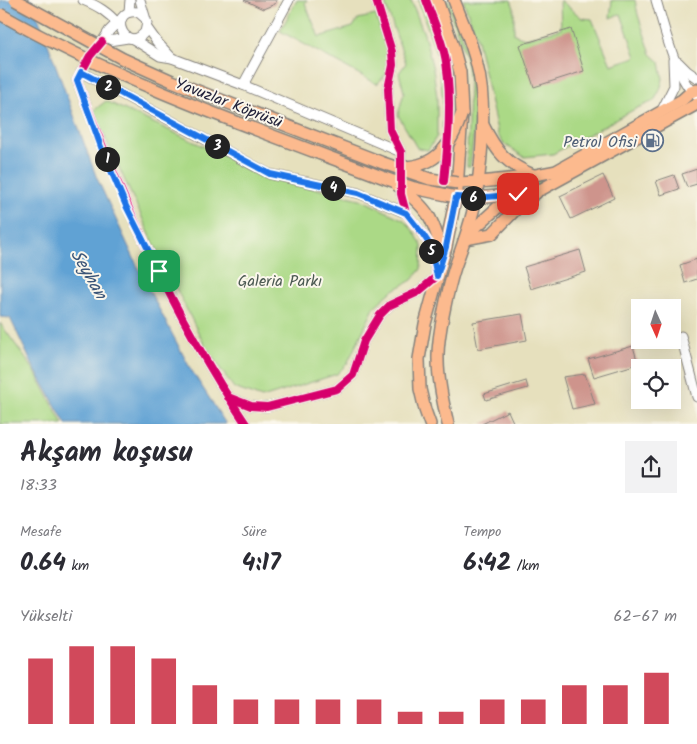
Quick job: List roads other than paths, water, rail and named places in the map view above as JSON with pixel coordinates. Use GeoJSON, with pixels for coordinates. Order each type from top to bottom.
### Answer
{"type":"FeatureCollection","features":[{"type":"Feature","properties":{"kind":"main road","name":"Yavuzlar Köprüsü"},"geometry":{"type":"LineString","coordinates":[[15,0],[123,59],[172,81],[457,190]]}},
{"type":"Feature","properties":{"kind":"main road"},"geometry":{"type":"LineString","coordinates":[[430,424],[420,389],[418,359],[437,276],[444,255],[457,190],[462,114],[460,72],[437,0]]}},
{"type":"Feature","properties":{"kind":"main road"},"geometry":{"type":"LineString","coordinates":[[448,424],[438,359],[451,281],[466,237],[476,191],[483,126],[482,88],[477,64],[454,0]]}},
{"type":"Feature","properties":{"kind":"main road","name":"Yavuzlar Köprüsü"},"geometry":{"type":"LineString","coordinates":[[0,14],[47,40],[172,98],[414,188],[457,190]]}},
{"type":"Feature","properties":{"kind":"main road"},"geometry":{"type":"LineString","coordinates":[[476,191],[556,171],[695,93]]}},
{"type":"Feature","properties":{"kind":"main road"},"geometry":{"type":"LineString","coordinates":[[466,237],[492,234],[522,203],[542,189],[697,104]]}},
{"type":"Feature","properties":{"kind":"main road"},"geometry":{"type":"LineString","coordinates":[[395,167],[420,166],[433,160],[444,149],[456,132],[462,114]]}},
{"type":"Feature","properties":{"kind":"main road"},"geometry":{"type":"LineString","coordinates":[[483,126],[502,157],[512,165],[535,176]]}},
{"type":"Feature","properties":{"kind":"main road"},"geometry":{"type":"LineString","coordinates":[[390,180],[418,201],[429,215],[444,255]]}},
{"type":"Feature","properties":{"kind":"main road"},"geometry":{"type":"LineString","coordinates":[[457,190],[527,192],[542,189]]}},
{"type":"Feature","properties":{"kind":"main road"},"geometry":{"type":"LineString","coordinates":[[466,237],[497,208],[527,192]]}},
{"type":"Feature","properties":{"kind":"street"},"geometry":{"type":"LineString","coordinates":[[83,0],[98,6],[122,20]]}},
{"type":"Feature","properties":{"kind":"street"},"geometry":{"type":"LineString","coordinates":[[130,0],[122,20],[121,31],[160,56],[172,58],[243,86],[401,152]]}},
{"type":"Feature","properties":{"kind":"street"},"geometry":{"type":"LineString","coordinates":[[102,42],[142,36],[146,23],[140,0]]}},
{"type":"Feature","properties":{"kind":"street"},"geometry":{"type":"LineString","coordinates":[[243,86],[289,0]]}},
{"type":"Feature","properties":{"kind":"street"},"geometry":{"type":"LineString","coordinates":[[228,397],[251,406],[267,407],[337,389],[353,375],[364,341],[380,315],[390,305],[418,292],[437,276],[430,245],[406,213],[402,194],[401,152],[390,130],[388,89],[393,65],[392,52],[376,0]]}},
{"type":"Feature","properties":{"kind":"street"},"geometry":{"type":"LineString","coordinates":[[656,0],[672,55],[674,86],[662,110]]}},
{"type":"Feature","properties":{"kind":"street"},"geometry":{"type":"LineString","coordinates":[[172,58],[157,42],[138,12],[122,20],[108,31],[102,42],[90,56],[77,80],[101,147],[126,206],[191,337],[246,424]]}},
{"type":"Feature","properties":{"kind":"street"},"geometry":{"type":"LineString","coordinates":[[672,55],[687,71],[697,78]]}},
{"type":"Feature","properties":{"kind":"street"},"geometry":{"type":"LineString","coordinates":[[672,55],[695,93]]}},
{"type":"Feature","properties":{"kind":"street"},"geometry":{"type":"LineString","coordinates":[[81,72],[270,174],[358,193],[406,213]]}},
{"type":"Feature","properties":{"kind":"street"},"geometry":{"type":"LineString","coordinates":[[681,336],[693,362],[697,398]]}},
{"type":"Feature","properties":{"kind":"water","name":"Seyhan"},"geometry":{"type":"Polygon","coordinates":[[[0,0],[32,0],[96,176],[143,278],[190,368],[226,424],[66,424],[33,366],[10,318],[0,317],[0,0]]]}},
{"type":"Feature","properties":{"kind":"place","name":"Petrol Ofisi"},"geometry":{"type":"Point","coordinates":[653,141]}},
{"type":"Feature","properties":{"kind":"park label","name":"Galeria Parkı"},"geometry":{"type":"Point","coordinates":[280,280]}}]}
